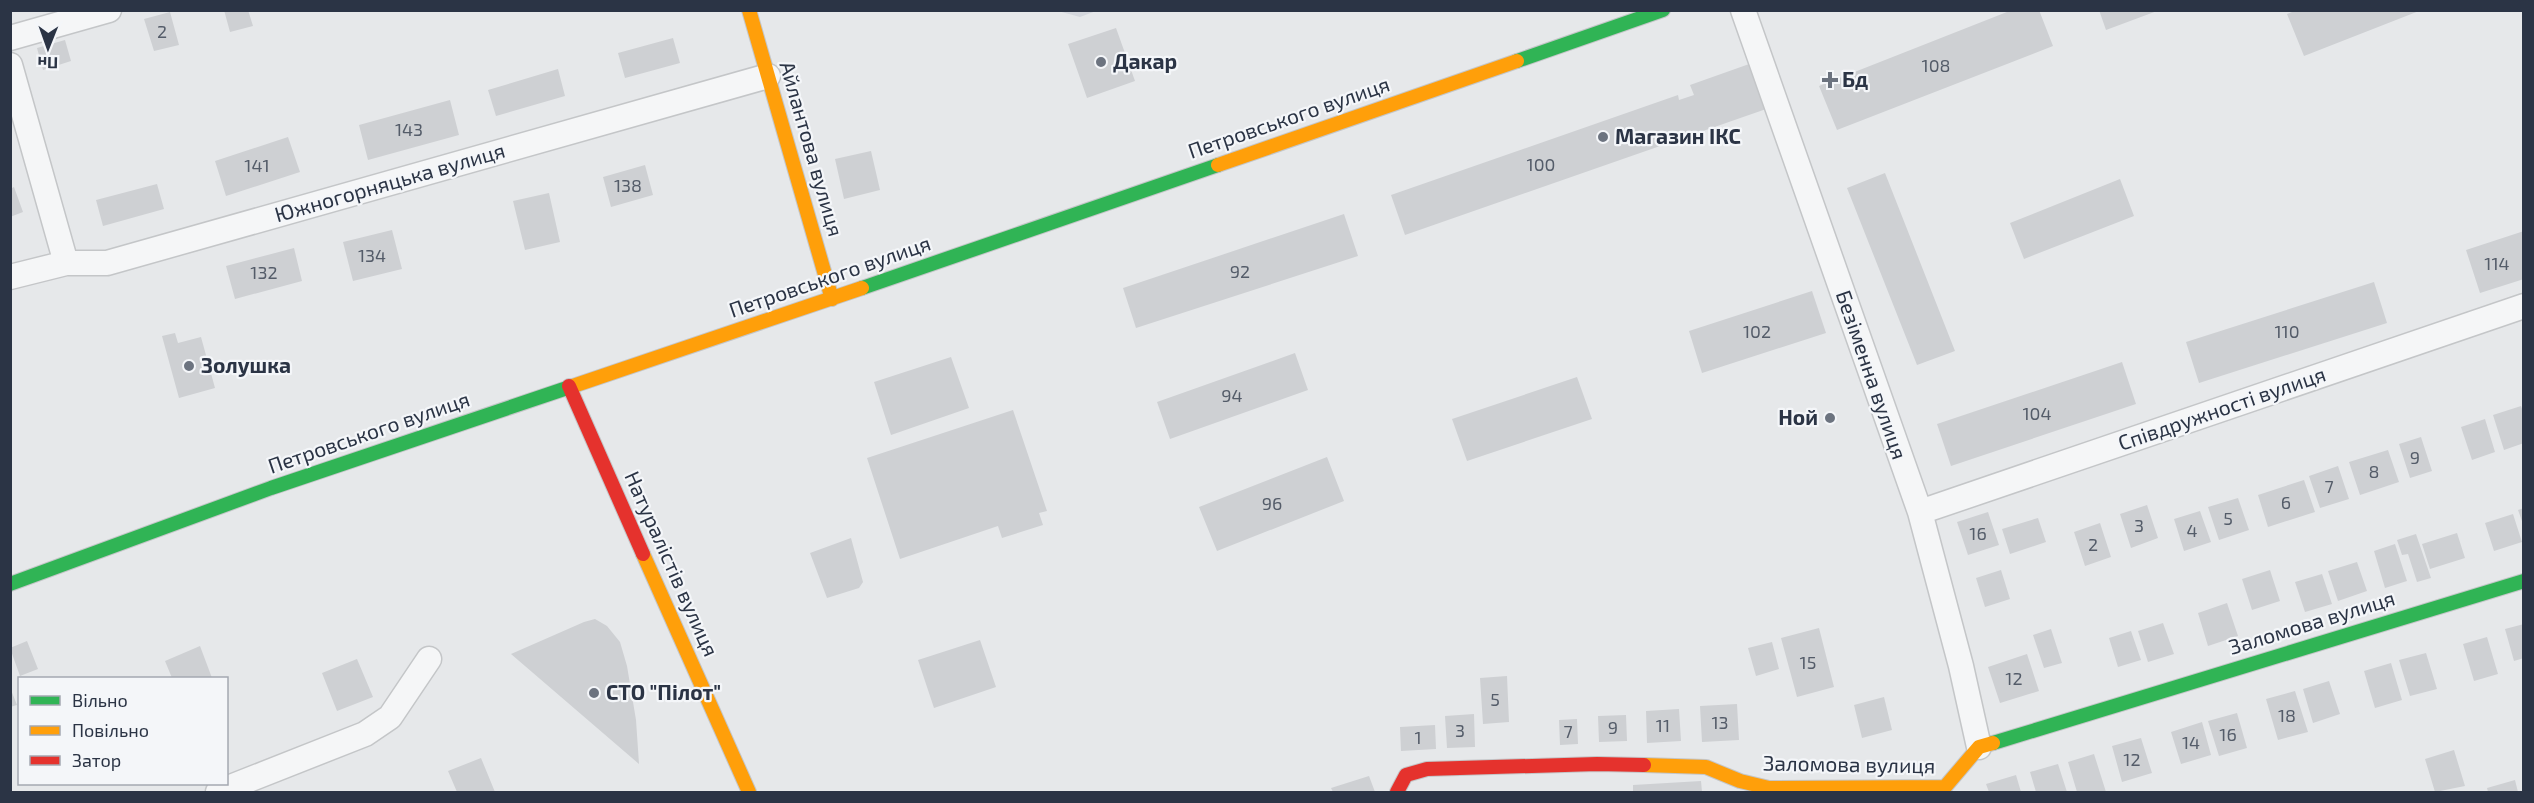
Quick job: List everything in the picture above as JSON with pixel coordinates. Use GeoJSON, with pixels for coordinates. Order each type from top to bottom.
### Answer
{"type":"FeatureCollection","features":[{"type":"Feature","properties":{"kind":"street"},"geometry":{"type":"LineString","coordinates":[[10,38],[109,10]]}},
{"type":"Feature","properties":{"kind":"street","name":"Айлантова вулиця"},"geometry":{"type":"LineString","coordinates":[[749,10],[832,299]]}},
{"type":"Feature","properties":{"kind":"street","name":"Петровського вулиця"},"geometry":{"type":"LineString","coordinates":[[10,584],[271,488],[832,299],[1663,10]]}},
{"type":"Feature","properties":{"kind":"street","name":"Безіменна вулиця"},"geometry":{"type":"LineString","coordinates":[[1743,10],[1920,512],[1961,666],[1979,747]]}},
{"type":"Feature","properties":{"kind":"street"},"geometry":{"type":"LineString","coordinates":[[10,65],[66,263]]}},
{"type":"Feature","properties":{"kind":"street","name":"Южногорняцька вулиця"},"geometry":{"type":"LineString","coordinates":[[10,277],[66,263],[107,263],[768,75]]}},
{"type":"Feature","properties":{"kind":"street","name":"Співдружності вулиця"},"geometry":{"type":"LineString","coordinates":[[1920,512],[2523,306]]}},
{"type":"Feature","properties":{"kind":"street","name":"Натуралістів вулиця"},"geometry":{"type":"LineString","coordinates":[[569,386],[749,792]]}},
{"type":"Feature","properties":{"kind":"street","name":"Заломова вулиця"},"geometry":{"type":"LineString","coordinates":[[1397,792],[1406,775],[1427,769],[1597,764],[1706,767],[1740,781],[1769,788],[1945,790],[1979,747],[2523,580]]}},
{"type":"Feature","properties":{"kind":"street"},"geometry":{"type":"LineString","coordinates":[[218,792],[365,734],[390,717],[429,659]]}},
{"type":"Feature","properties":{"kind":"shaded area"},"geometry":{"type":"Polygon","coordinates":[[[1058,11],[1096,11],[1080,17],[1058,11]]]}},
{"type":"Feature","properties":{"kind":"building"},"geometry":{"type":"Polygon","coordinates":[[[224,10],[248,10],[253,26],[230,32],[224,10]]]}},
{"type":"Feature","properties":{"kind":"building"},"geometry":{"type":"Polygon","coordinates":[[[2012,10],[2039,10],[2053,46],[1837,130],[1819,86],[2012,10]]]}},
{"type":"Feature","properties":{"kind":"building"},"geometry":{"type":"Polygon","coordinates":[[[2099,10],[2157,10],[2157,11],[2106,30],[2099,10]]]}},
{"type":"Feature","properties":{"kind":"building"},"geometry":{"type":"Polygon","coordinates":[[[2297,10],[2419,11],[2304,56],[2287,14],[2297,10]]]}},
{"type":"Feature","properties":{"kind":"building"},"geometry":{"type":"Polygon","coordinates":[[[170,12],[179,45],[154,51],[144,19],[170,12]]]}},
{"type":"Feature","properties":{"kind":"building","name":"Дакар"},"geometry":{"type":"Polygon","coordinates":[[[1116,28],[1135,81],[1087,98],[1068,44],[1116,28]]]}},
{"type":"Feature","properties":{"kind":"building"},"geometry":{"type":"Polygon","coordinates":[[[673,38],[680,63],[625,78],[618,53],[673,38]]]}},
{"type":"Feature","properties":{"kind":"building"},"geometry":{"type":"Polygon","coordinates":[[[65,40],[71,61],[43,70],[37,48],[65,40]]]}},
{"type":"Feature","properties":{"kind":"building"},"geometry":{"type":"Polygon","coordinates":[[[1752,63],[1769,108],[1405,235],[1391,195],[1678,95],[1679,100],[1694,95],[1690,85],[1752,63]]]}},
{"type":"Feature","properties":{"kind":"building"},"geometry":{"type":"Polygon","coordinates":[[[558,69],[565,96],[496,116],[488,90],[558,69]]]}},
{"type":"Feature","properties":{"kind":"building"},"geometry":{"type":"Polygon","coordinates":[[[450,100],[459,135],[368,160],[359,125],[450,100]]]}},
{"type":"Feature","properties":{"kind":"building"},"geometry":{"type":"Polygon","coordinates":[[[288,137],[300,172],[226,196],[215,161],[288,137]]]}},
{"type":"Feature","properties":{"kind":"building"},"geometry":{"type":"Polygon","coordinates":[[[871,151],[880,190],[844,199],[835,159],[871,151]]]}},
{"type":"Feature","properties":{"kind":"building"},"geometry":{"type":"Polygon","coordinates":[[[645,165],[653,195],[611,207],[603,177],[645,165]]]}},
{"type":"Feature","properties":{"kind":"building"},"geometry":{"type":"Polygon","coordinates":[[[1885,173],[1955,351],[1917,365],[1847,188],[1885,173]]]}},
{"type":"Feature","properties":{"kind":"building"},"geometry":{"type":"Polygon","coordinates":[[[2120,179],[2134,216],[2024,259],[2010,223],[2120,179]]]}},
{"type":"Feature","properties":{"kind":"building"},"geometry":{"type":"Polygon","coordinates":[[[157,184],[164,209],[103,226],[96,200],[157,184]]]}},
{"type":"Feature","properties":{"kind":"building"},"geometry":{"type":"Polygon","coordinates":[[[14,187],[23,212],[10,217],[10,189],[14,187]]]}},
{"type":"Feature","properties":{"kind":"building"},"geometry":{"type":"Polygon","coordinates":[[[549,193],[560,242],[525,250],[513,201],[549,193]]]}},
{"type":"Feature","properties":{"kind":"building"},"geometry":{"type":"Polygon","coordinates":[[[1344,214],[1358,256],[1136,328],[1123,288],[1344,214]]]}},
{"type":"Feature","properties":{"kind":"building"},"geometry":{"type":"Polygon","coordinates":[[[392,230],[402,269],[353,281],[343,242],[392,230]]]}},
{"type":"Feature","properties":{"kind":"building"},"geometry":{"type":"Polygon","coordinates":[[[2524,231],[2524,279],[2480,293],[2466,250],[2524,231]]]}},
{"type":"Feature","properties":{"kind":"building"},"geometry":{"type":"Polygon","coordinates":[[[294,248],[302,281],[235,299],[226,266],[294,248]]]}},
{"type":"Feature","properties":{"kind":"building"},"geometry":{"type":"Polygon","coordinates":[[[2374,282],[2387,323],[2199,383],[2186,342],[2374,282]]]}},
{"type":"Feature","properties":{"kind":"building"},"geometry":{"type":"Polygon","coordinates":[[[1812,291],[1826,333],[1702,373],[1689,331],[1812,291]]]}},
{"type":"Feature","properties":{"kind":"building","name":"Золушка"},"geometry":{"type":"Polygon","coordinates":[[[175,333],[178,343],[201,337],[215,388],[179,398],[162,336],[175,333]]]}},
{"type":"Feature","properties":{"kind":"building"},"geometry":{"type":"Polygon","coordinates":[[[1295,353],[1308,390],[1170,439],[1157,402],[1295,353]]]}},
{"type":"Feature","properties":{"kind":"building"},"geometry":{"type":"Polygon","coordinates":[[[951,357],[969,408],[891,435],[874,382],[951,357]]]}},
{"type":"Feature","properties":{"kind":"building"},"geometry":{"type":"Polygon","coordinates":[[[2122,362],[2136,404],[1951,466],[1937,424],[2122,362]]]}},
{"type":"Feature","properties":{"kind":"building"},"geometry":{"type":"Polygon","coordinates":[[[1577,377],[1592,419],[1467,461],[1452,419],[1577,377]]]}},
{"type":"Feature","properties":{"kind":"building"},"geometry":{"type":"Polygon","coordinates":[[[2521,406],[2524,414],[2524,443],[2504,450],[2493,415],[2521,406]]]}},
{"type":"Feature","properties":{"kind":"building"},"geometry":{"type":"Polygon","coordinates":[[[1013,410],[1047,511],[1039,513],[1043,525],[1002,538],[998,526],[900,559],[867,458],[1013,410]]]}},
{"type":"Feature","properties":{"kind":"building"},"geometry":{"type":"Polygon","coordinates":[[[2485,419],[2495,452],[2472,460],[2461,427],[2485,419]]]}},
{"type":"Feature","properties":{"kind":"building"},"geometry":{"type":"Polygon","coordinates":[[[2421,437],[2432,471],[2410,478],[2399,444],[2421,437]]]}},
{"type":"Feature","properties":{"kind":"building"},"geometry":{"type":"Polygon","coordinates":[[[2388,450],[2399,482],[2360,495],[2349,462],[2388,450]]]}},
{"type":"Feature","properties":{"kind":"building"},"geometry":{"type":"Polygon","coordinates":[[[1327,457],[1344,501],[1217,551],[1199,507],[1327,457]]]}},
{"type":"Feature","properties":{"kind":"building"},"geometry":{"type":"Polygon","coordinates":[[[2338,466],[2349,499],[2320,508],[2309,476],[2338,466]]]}},
{"type":"Feature","properties":{"kind":"building"},"geometry":{"type":"Polygon","coordinates":[[[2304,480],[2315,512],[2268,527],[2258,495],[2304,480]]]}},
{"type":"Feature","properties":{"kind":"building"},"geometry":{"type":"Polygon","coordinates":[[[2238,498],[2249,530],[2219,540],[2208,507],[2238,498]]]}},
{"type":"Feature","properties":{"kind":"building"},"geometry":{"type":"Polygon","coordinates":[[[2147,505],[2158,538],[2131,548],[2120,514],[2147,505]]]}},
{"type":"Feature","properties":{"kind":"building"},"geometry":{"type":"Polygon","coordinates":[[[2524,508],[2524,524],[2523,524],[2518,510],[2524,508]]]}},
{"type":"Feature","properties":{"kind":"building"},"geometry":{"type":"Polygon","coordinates":[[[2200,511],[2211,542],[2184,551],[2174,519],[2200,511]]]}},
{"type":"Feature","properties":{"kind":"building"},"geometry":{"type":"Polygon","coordinates":[[[1988,512],[1999,545],[1968,555],[1957,522],[1988,512]]]}},
{"type":"Feature","properties":{"kind":"building"},"geometry":{"type":"Polygon","coordinates":[[[2513,514],[2522,542],[2494,551],[2485,523],[2513,514]]]}},
{"type":"Feature","properties":{"kind":"building"},"geometry":{"type":"Polygon","coordinates":[[[2038,518],[2046,542],[2010,554],[2002,529],[2038,518]]]}},
{"type":"Feature","properties":{"kind":"building"},"geometry":{"type":"Polygon","coordinates":[[[2100,523],[2111,557],[2085,566],[2074,532],[2100,523]]]}},
{"type":"Feature","properties":{"kind":"building"},"geometry":{"type":"Polygon","coordinates":[[[2457,533],[2465,558],[2430,569],[2422,544],[2457,533]]]}},
{"type":"Feature","properties":{"kind":"building"},"geometry":{"type":"Polygon","coordinates":[[[2416,534],[2431,578],[2417,582],[2408,554],[2402,555],[2397,540],[2416,534]]]}},
{"type":"Feature","properties":{"kind":"building"},"geometry":{"type":"Polygon","coordinates":[[[851,538],[863,582],[859,588],[827,598],[810,553],[851,538]]]}},
{"type":"Feature","properties":{"kind":"building"},"geometry":{"type":"Polygon","coordinates":[[[2395,544],[2407,581],[2385,588],[2374,551],[2395,544]]]}},
{"type":"Feature","properties":{"kind":"building"},"geometry":{"type":"Polygon","coordinates":[[[2357,562],[2367,591],[2338,601],[2328,571],[2357,562]]]}},
{"type":"Feature","properties":{"kind":"building"},"geometry":{"type":"Polygon","coordinates":[[[2001,570],[2010,599],[1985,607],[1976,578],[2001,570]]]}},
{"type":"Feature","properties":{"kind":"building"},"geometry":{"type":"Polygon","coordinates":[[[2270,570],[2280,601],[2252,610],[2242,579],[2270,570]]]}},
{"type":"Feature","properties":{"kind":"building"},"geometry":{"type":"Polygon","coordinates":[[[2322,574],[2332,604],[2305,612],[2295,582],[2322,574]]]}},
{"type":"Feature","properties":{"kind":"building"},"geometry":{"type":"Polygon","coordinates":[[[2227,603],[2238,636],[2208,646],[2198,613],[2227,603]]]}},
{"type":"Feature","properties":{"kind":"building","name":"СТО \"Пілот\""},"geometry":{"type":"Polygon","coordinates":[[[595,619],[607,626],[620,642],[627,666],[636,720],[639,764],[511,654],[595,619]]]}},
{"type":"Feature","properties":{"kind":"building"},"geometry":{"type":"Polygon","coordinates":[[[2163,623],[2174,654],[2148,662],[2138,631],[2163,623]]]}},
{"type":"Feature","properties":{"kind":"building"},"geometry":{"type":"Polygon","coordinates":[[[2524,624],[2524,658],[2514,661],[2505,629],[2524,624]]]}},
{"type":"Feature","properties":{"kind":"building"},"geometry":{"type":"Polygon","coordinates":[[[1819,628],[1834,687],[1797,697],[1781,638],[1819,628]]]}},
{"type":"Feature","properties":{"kind":"building"},"geometry":{"type":"Polygon","coordinates":[[[2051,629],[2062,663],[2044,668],[2033,635],[2051,629]]]}},
{"type":"Feature","properties":{"kind":"building"},"geometry":{"type":"Polygon","coordinates":[[[2131,631],[2141,660],[2118,667],[2109,638],[2131,631]]]}},
{"type":"Feature","properties":{"kind":"building"},"geometry":{"type":"Polygon","coordinates":[[[2487,637],[2498,674],[2474,681],[2463,644],[2487,637]]]}},
{"type":"Feature","properties":{"kind":"building"},"geometry":{"type":"Polygon","coordinates":[[[980,640],[996,687],[934,708],[918,660],[980,640]]]}},
{"type":"Feature","properties":{"kind":"building"},"geometry":{"type":"Polygon","coordinates":[[[27,641],[38,669],[20,676],[10,648],[27,641]]]}},
{"type":"Feature","properties":{"kind":"building"},"geometry":{"type":"Polygon","coordinates":[[[1772,642],[1779,669],[1756,676],[1748,648],[1772,642]]]}},
{"type":"Feature","properties":{"kind":"building"},"geometry":{"type":"Polygon","coordinates":[[[200,646],[212,677],[172,677],[165,661],[200,646]]]}},
{"type":"Feature","properties":{"kind":"building"},"geometry":{"type":"Polygon","coordinates":[[[2426,653],[2437,689],[2410,696],[2399,660],[2426,653]]]}},
{"type":"Feature","properties":{"kind":"building"},"geometry":{"type":"Polygon","coordinates":[[[2027,654],[2039,691],[2000,703],[1988,667],[2027,654]]]}},
{"type":"Feature","properties":{"kind":"building"},"geometry":{"type":"Polygon","coordinates":[[[357,659],[373,697],[337,711],[322,673],[357,659]]]}},
{"type":"Feature","properties":{"kind":"building"},"geometry":{"type":"Polygon","coordinates":[[[2391,663],[2402,700],[2375,708],[2364,671],[2391,663]]]}},
{"type":"Feature","properties":{"kind":"building"},"geometry":{"type":"Polygon","coordinates":[[[1507,676],[1509,722],[1483,724],[1480,678],[1507,676]]]}},
{"type":"Feature","properties":{"kind":"building"},"geometry":{"type":"Polygon","coordinates":[[[2329,681],[2340,714],[2313,723],[2303,689],[2329,681]]]}},
{"type":"Feature","properties":{"kind":"building"},"geometry":{"type":"Polygon","coordinates":[[[10,691],[17,705],[10,707],[10,691]]]}},
{"type":"Feature","properties":{"kind":"building"},"geometry":{"type":"Polygon","coordinates":[[[2295,691],[2308,732],[2278,740],[2266,699],[2295,691]]]}},
{"type":"Feature","properties":{"kind":"building"},"geometry":{"type":"Polygon","coordinates":[[[1884,697],[1892,730],[1862,738],[1854,705],[1884,697]]]}},
{"type":"Feature","properties":{"kind":"building"},"geometry":{"type":"Polygon","coordinates":[[[1737,704],[1739,740],[1702,742],[1700,706],[1737,704]]]}},
{"type":"Feature","properties":{"kind":"building"},"geometry":{"type":"Polygon","coordinates":[[[1679,709],[1681,741],[1647,743],[1646,711],[1679,709]]]}},
{"type":"Feature","properties":{"kind":"building"},"geometry":{"type":"Polygon","coordinates":[[[2237,713],[2247,748],[2219,756],[2208,721],[2237,713]]]}},
{"type":"Feature","properties":{"kind":"building"},"geometry":{"type":"Polygon","coordinates":[[[1474,714],[1475,747],[1447,748],[1445,716],[1474,714]]]}},
{"type":"Feature","properties":{"kind":"building"},"geometry":{"type":"Polygon","coordinates":[[[1626,715],[1627,741],[1599,742],[1598,716],[1626,715]]]}},
{"type":"Feature","properties":{"kind":"building"},"geometry":{"type":"Polygon","coordinates":[[[1577,719],[1578,744],[1560,745],[1559,720],[1577,719]]]}},
{"type":"Feature","properties":{"kind":"building"},"geometry":{"type":"Polygon","coordinates":[[[2202,722],[2211,755],[2181,764],[2171,732],[2202,722]]]}},
{"type":"Feature","properties":{"kind":"building"},"geometry":{"type":"Polygon","coordinates":[[[1435,725],[1436,749],[1401,751],[1400,727],[1435,725]]]}},
{"type":"Feature","properties":{"kind":"building"},"geometry":{"type":"Polygon","coordinates":[[[2141,738],[2152,773],[2122,782],[2112,746],[2141,738]]]}},
{"type":"Feature","properties":{"kind":"building"},"geometry":{"type":"Polygon","coordinates":[[[2454,750],[2465,786],[2435,792],[2425,759],[2454,750]]]}},
{"type":"Feature","properties":{"kind":"building"},"geometry":{"type":"Polygon","coordinates":[[[2094,754],[2106,792],[2077,792],[2068,762],[2094,754]]]}},
{"type":"Feature","properties":{"kind":"building"},"geometry":{"type":"Polygon","coordinates":[[[481,758],[495,792],[457,792],[448,771],[481,758]]]}},
{"type":"Feature","properties":{"kind":"building"},"geometry":{"type":"Polygon","coordinates":[[[2058,764],[2067,792],[2036,792],[2030,772],[2058,764]]]}},
{"type":"Feature","properties":{"kind":"building"},"geometry":{"type":"Polygon","coordinates":[[[2016,775],[2021,792],[1989,792],[1986,784],[2016,775]]]}},
{"type":"Feature","properties":{"kind":"building"},"geometry":{"type":"Polygon","coordinates":[[[1369,776],[1375,792],[1333,792],[1331,788],[1369,776]]]}},
{"type":"Feature","properties":{"kind":"building"},"geometry":{"type":"Polygon","coordinates":[[[2515,780],[2518,792],[2488,792],[2487,788],[2515,780]]]}},
{"type":"Feature","properties":{"kind":"building"},"geometry":{"type":"Polygon","coordinates":[[[1701,781],[1702,792],[1633,792],[1633,785],[1701,781]]]}},
{"type":"Feature","properties":{"kind":"traffic: fast"},"geometry":{"type":"LineString","coordinates":[[1517,61],[1663,10]]}},
{"type":"Feature","properties":{"kind":"traffic: fast"},"geometry":{"type":"LineString","coordinates":[[862,288],[1218,165]]}},
{"type":"Feature","properties":{"kind":"traffic: fast"},"geometry":{"type":"LineString","coordinates":[[10,584],[271,488],[573,386]]}},
{"type":"Feature","properties":{"kind":"traffic: fast"},"geometry":{"type":"LineString","coordinates":[[1993,743],[2524,581]]}},
{"type":"Feature","properties":{"kind":"traffic: slow"},"geometry":{"type":"LineString","coordinates":[[749,10],[832,299]]}},
{"type":"Feature","properties":{"kind":"traffic: slow"},"geometry":{"type":"LineString","coordinates":[[1218,165],[1517,61]]}},
{"type":"Feature","properties":{"kind":"traffic: slow"},"geometry":{"type":"LineString","coordinates":[[573,386],[862,288]]}},
{"type":"Feature","properties":{"kind":"traffic: slow"},"geometry":{"type":"LineString","coordinates":[[643,554],[749,792]]}},
{"type":"Feature","properties":{"kind":"traffic: slow"},"geometry":{"type":"LineString","coordinates":[[1644,765],[1706,767],[1740,781],[1769,788],[1945,787],[1979,747],[1993,743]]}},
{"type":"Feature","properties":{"kind":"traffic: jam"},"geometry":{"type":"LineString","coordinates":[[569,386],[643,554]]}},
{"type":"Feature","properties":{"kind":"traffic: jam"},"geometry":{"type":"LineString","coordinates":[[1397,792],[1406,775],[1427,769],[1597,764],[1644,765]]}},
{"type":"Feature","properties":{"kind":"place","name":"Дакар"},"geometry":{"type":"Point","coordinates":[1101,62]}},
{"type":"Feature","properties":{"kind":"place","name":"Бд"},"geometry":{"type":"Point","coordinates":[1830,80]}},
{"type":"Feature","properties":{"kind":"place","name":"Магазин ІКС"},"geometry":{"type":"Point","coordinates":[1603,137]}},
{"type":"Feature","properties":{"kind":"place","name":"Золушка"},"geometry":{"type":"Point","coordinates":[189,366]}},
{"type":"Feature","properties":{"kind":"place","name":"Ной"},"geometry":{"type":"Point","coordinates":[1830,418]}},
{"type":"Feature","properties":{"kind":"place","name":"СТО \"Пілот\""},"geometry":{"type":"Point","coordinates":[594,693]}}]}
